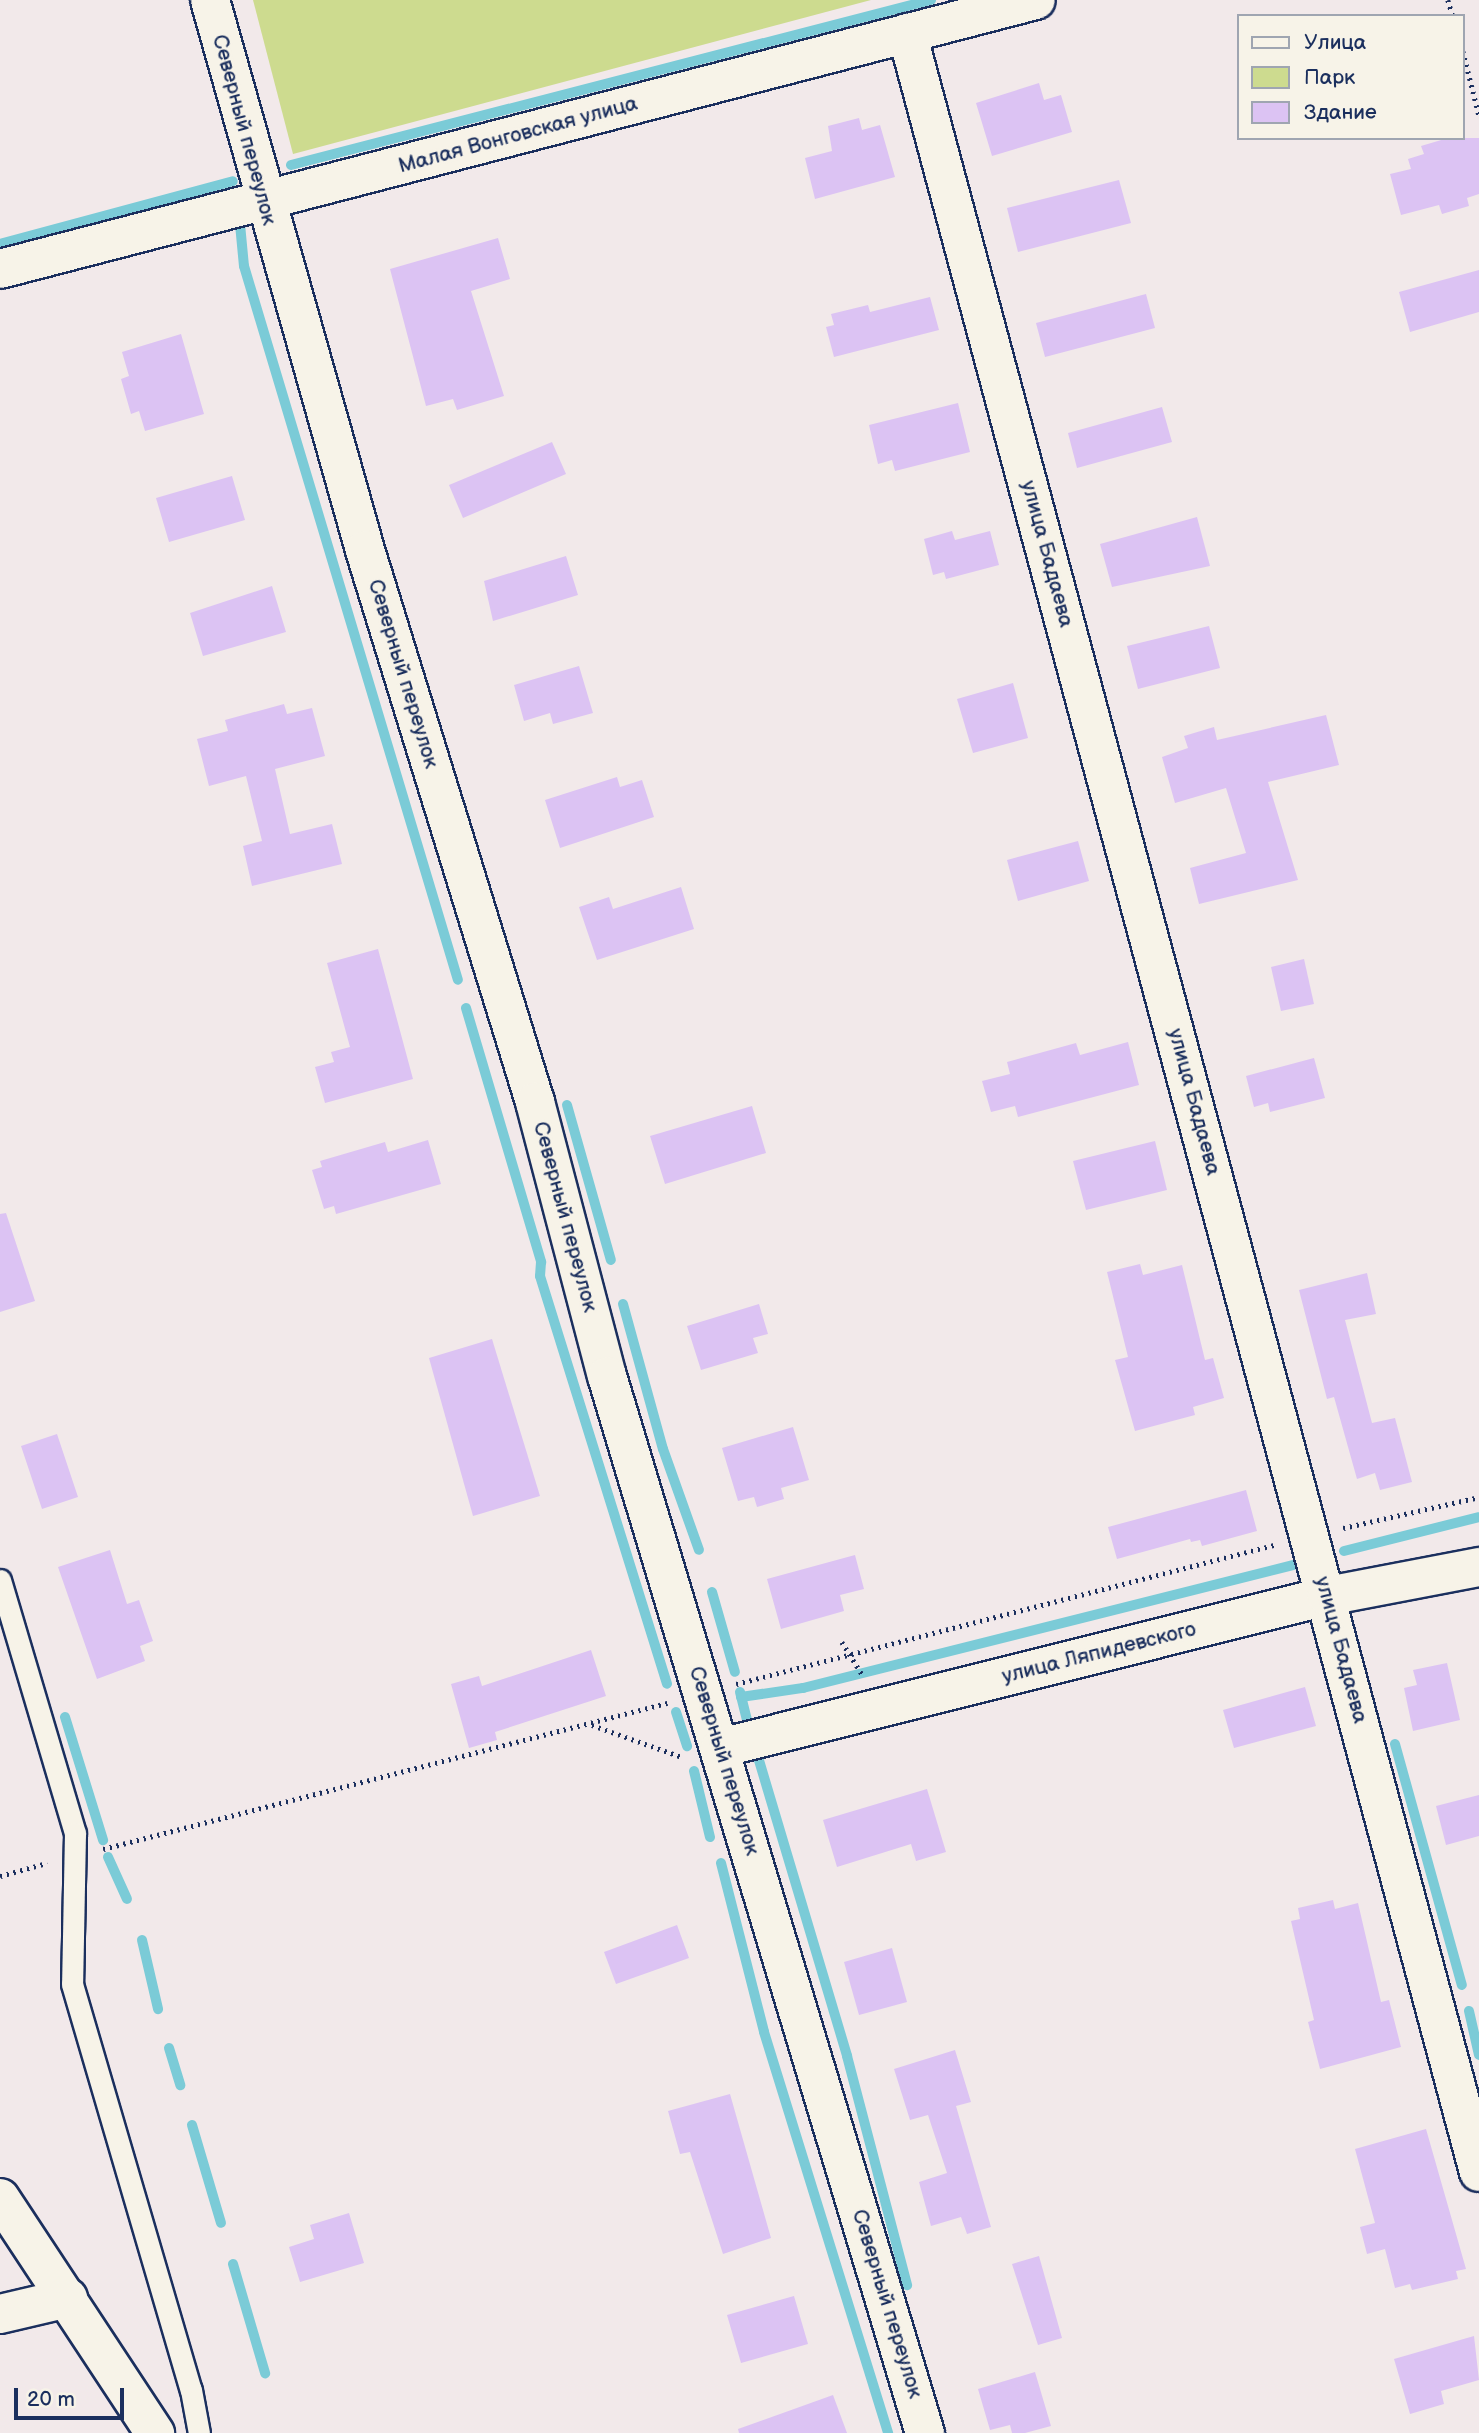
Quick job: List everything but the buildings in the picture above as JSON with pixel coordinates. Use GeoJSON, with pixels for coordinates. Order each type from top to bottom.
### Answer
{"type":"FeatureCollection","features":[{"type":"Feature","properties":{"kind":"street","name":"Северный переулок"},"geometry":{"type":"LineString","coordinates":[[210,0],[263,202],[535,1102],[607,1376],[925,2433]]}},
{"type":"Feature","properties":{"kind":"street","name":"Малая Вонговская улица"},"geometry":{"type":"LineString","coordinates":[[0,269],[1036,0]]}},
{"type":"Feature","properties":{"kind":"street","name":"улица Бадаева"},"geometry":{"type":"LineString","coordinates":[[907,33],[1479,2172]]}},
{"type":"Feature","properties":{"kind":"street","name":"улица Ляпидевского"},"geometry":{"type":"LineString","coordinates":[[720,1748],[1327,1596],[1479,1567]]}},
{"type":"Feature","properties":{"kind":"street"},"geometry":{"type":"LineString","coordinates":[[0,2198],[155,2433]]}},
{"type":"Feature","properties":{"kind":"street"},"geometry":{"type":"LineString","coordinates":[[0,2314],[68,2298]]}},
{"type":"Feature","properties":{"kind":"lane"},"geometry":{"type":"LineString","coordinates":[[0,1580],[69,1807],[76,1856],[69,1956],[72,1983],[191,2390],[198,2433]]}},
{"type":"Feature","properties":{"kind":"path"},"geometry":{"type":"LineString","coordinates":[[1465,59],[1479,115]]}},
{"type":"Feature","properties":{"kind":"path"},"geometry":{"type":"LineString","coordinates":[[0,1876],[1310,1536],[1479,1497]]}},
{"type":"Feature","properties":{"kind":"path"},"geometry":{"type":"LineString","coordinates":[[842,1642],[860,1665]]}},
{"type":"Feature","properties":{"kind":"path"},"geometry":{"type":"LineString","coordinates":[[590,1724],[681,1757],[720,1748]]}},
{"type":"Feature","properties":{"kind":"green space"},"geometry":{"type":"Polygon","coordinates":[[[253,0],[871,0],[293,154],[253,0]]]}},
{"type":"Feature","properties":{"kind":"waterway"},"geometry":{"type":"LineString","coordinates":[[291,165],[931,0]]}},
{"type":"Feature","properties":{"kind":"waterway"},"geometry":{"type":"LineString","coordinates":[[0,244],[233,181]]}},
{"type":"Feature","properties":{"kind":"waterway"},"geometry":{"type":"LineString","coordinates":[[240,224],[244,266],[458,980]]}},
{"type":"Feature","properties":{"kind":"waterway"},"geometry":{"type":"LineString","coordinates":[[466,1008],[541,1262],[540,1276],[667,1684]]}},
{"type":"Feature","properties":{"kind":"waterway"},"geometry":{"type":"LineString","coordinates":[[567,1105],[611,1260]]}},
{"type":"Feature","properties":{"kind":"waterway"},"geometry":{"type":"LineString","coordinates":[[623,1304],[663,1449],[699,1550]]}},
{"type":"Feature","properties":{"kind":"waterway"},"geometry":{"type":"LineString","coordinates":[[1344,1551],[1479,1517]]}},
{"type":"Feature","properties":{"kind":"waterway"},"geometry":{"type":"LineString","coordinates":[[741,1697],[803,1688],[1293,1565]]}},
{"type":"Feature","properties":{"kind":"waterway"},"geometry":{"type":"LineString","coordinates":[[712,1592],[735,1672]]}},
{"type":"Feature","properties":{"kind":"waterway"},"geometry":{"type":"LineString","coordinates":[[740,1692],[748,1723]]}},
{"type":"Feature","properties":{"kind":"waterway"},"geometry":{"type":"LineString","coordinates":[[676,1712],[687,1746]]}},
{"type":"Feature","properties":{"kind":"waterway"},"geometry":{"type":"LineString","coordinates":[[65,1717],[103,1840]]}},
{"type":"Feature","properties":{"kind":"waterway"},"geometry":{"type":"LineString","coordinates":[[1395,1744],[1462,1985]]}},
{"type":"Feature","properties":{"kind":"waterway"},"geometry":{"type":"LineString","coordinates":[[758,1757],[847,2056],[907,2285]]}},
{"type":"Feature","properties":{"kind":"waterway"},"geometry":{"type":"LineString","coordinates":[[694,1771],[710,1837]]}},
{"type":"Feature","properties":{"kind":"waterway"},"geometry":{"type":"LineString","coordinates":[[108,1857],[127,1899]]}},
{"type":"Feature","properties":{"kind":"waterway"},"geometry":{"type":"LineString","coordinates":[[721,1863],[764,2032],[888,2433]]}},
{"type":"Feature","properties":{"kind":"waterway"},"geometry":{"type":"LineString","coordinates":[[142,1940],[158,2009]]}},
{"type":"Feature","properties":{"kind":"waterway"},"geometry":{"type":"LineString","coordinates":[[1469,2011],[1479,2055]]}},
{"type":"Feature","properties":{"kind":"waterway"},"geometry":{"type":"LineString","coordinates":[[169,2048],[180,2085]]}},
{"type":"Feature","properties":{"kind":"waterway"},"geometry":{"type":"LineString","coordinates":[[192,2125],[221,2223]]}},
{"type":"Feature","properties":{"kind":"waterway"},"geometry":{"type":"LineString","coordinates":[[233,2264],[265,2373]]}}]}
